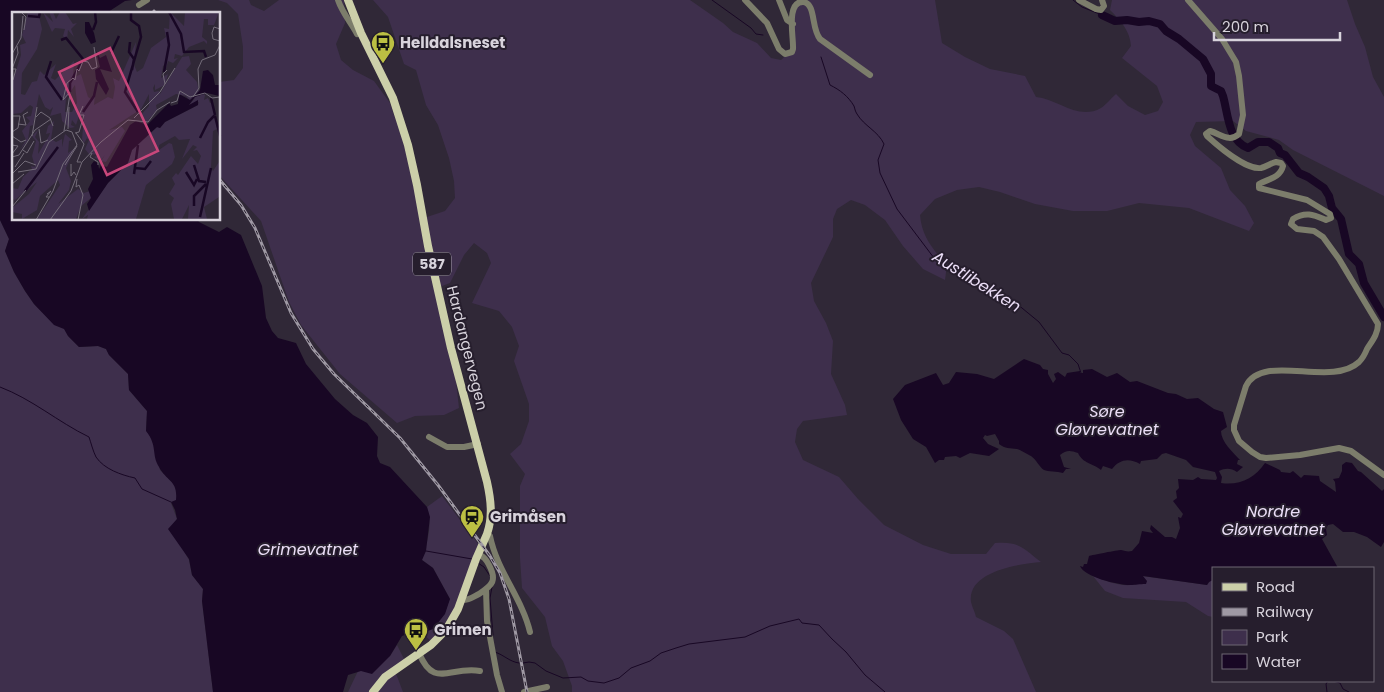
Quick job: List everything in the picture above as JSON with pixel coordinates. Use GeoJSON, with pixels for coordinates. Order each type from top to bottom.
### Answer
{"type":"FeatureCollection","features":[{"type":"Feature","properties":{"kind":"main road","name":"Hardangervegen"},"geometry":{"type":"LineString","coordinates":[[348,2],[393,98],[408,145],[451,348],[478,444],[491,503],[490,526],[454,617],[446,630],[436,640],[385,677],[373,692]]}},
{"type":"Feature","properties":{"kind":"street"},"geometry":{"type":"LineString","coordinates":[[139,5],[146,0]]}},
{"type":"Feature","properties":{"kind":"street"},"geometry":{"type":"LineString","coordinates":[[338,0],[357,34]]}},
{"type":"Feature","properties":{"kind":"street"},"geometry":{"type":"LineString","coordinates":[[745,0],[767,23],[779,49],[785,54],[792,52],[793,49],[792,14],[794,5],[800,2],[807,4],[812,9],[814,30],[820,39],[870,75]]}},
{"type":"Feature","properties":{"kind":"street"},"geometry":{"type":"LineString","coordinates":[[779,0],[787,20],[793,24]]}},
{"type":"Feature","properties":{"kind":"street"},"geometry":{"type":"LineString","coordinates":[[1079,0],[1101,10],[1104,6],[1102,0]]}},
{"type":"Feature","properties":{"kind":"street"},"geometry":{"type":"LineString","coordinates":[[1188,0],[1222,39],[1236,62],[1239,76],[1243,115],[1239,134],[1235,137],[1226,138],[1210,131],[1206,134],[1223,150],[1250,165],[1263,168],[1276,162],[1283,166],[1280,173],[1269,180],[1261,182],[1259,188],[1308,200],[1330,214],[1331,218],[1326,220],[1312,214],[1303,214],[1293,218],[1291,224],[1297,229],[1314,231],[1327,242],[1376,320],[1378,329],[1363,357],[1348,369],[1327,372],[1271,370],[1260,372],[1254,376],[1246,386],[1234,425],[1236,437],[1244,447],[1262,458],[1300,455],[1334,448],[1344,449],[1350,451],[1384,475]]}},
{"type":"Feature","properties":{"kind":"street"},"geometry":{"type":"LineString","coordinates":[[341,8],[348,2]]}},
{"type":"Feature","properties":{"kind":"street"},"geometry":{"type":"LineString","coordinates":[[429,436],[447,447],[464,448],[478,444]]}},
{"type":"Feature","properties":{"kind":"street"},"geometry":{"type":"LineString","coordinates":[[487,534],[490,536],[502,571],[513,587],[527,617],[530,632]]}},
{"type":"Feature","properties":{"kind":"street"},"geometry":{"type":"LineString","coordinates":[[476,559],[486,558],[493,571],[494,577],[489,586],[487,620],[502,692]]}},
{"type":"Feature","properties":{"kind":"street"},"geometry":{"type":"LineString","coordinates":[[461,600],[468,599],[489,586]]}},
{"type":"Feature","properties":{"kind":"street"},"geometry":{"type":"LineString","coordinates":[[418,653],[427,669],[434,673],[446,674],[464,670],[480,671]]}},
{"type":"Feature","properties":{"kind":"street"},"geometry":{"type":"LineString","coordinates":[[524,692],[547,687]]}},
{"type":"Feature","properties":{"kind":"green space"},"geometry":{"type":"Polygon","coordinates":[[[218,0],[249,0],[251,5],[264,11],[279,0],[344,0],[345,23],[336,44],[341,60],[353,70],[374,81],[390,103],[405,139],[424,218],[445,211],[455,198],[454,181],[449,158],[438,125],[426,105],[416,70],[404,64],[388,17],[373,0],[690,0],[733,32],[757,43],[771,58],[781,60],[791,51],[793,8],[804,0],[935,0],[942,43],[990,69],[1025,76],[1036,97],[1084,112],[1101,108],[1116,94],[1128,106],[1145,115],[1158,111],[1163,102],[1157,86],[1122,58],[1131,46],[1129,36],[1124,27],[1110,10],[1112,0],[1347,0],[1365,47],[1373,77],[1384,97],[1384,196],[1293,150],[1279,140],[1246,131],[1233,121],[1196,122],[1190,135],[1195,146],[1221,168],[1230,190],[1245,206],[1254,223],[1249,231],[1189,208],[1139,203],[1107,211],[1073,211],[1035,204],[979,187],[957,190],[935,199],[920,215],[925,236],[947,265],[945,280],[923,269],[903,246],[885,220],[865,205],[851,200],[837,209],[833,219],[833,237],[811,283],[814,301],[833,341],[831,374],[845,405],[847,415],[803,421],[797,429],[795,442],[803,460],[839,477],[884,525],[923,545],[951,554],[986,554],[995,543],[1010,543],[1025,549],[1041,562],[1008,567],[986,576],[977,583],[972,591],[971,602],[976,617],[1004,631],[1013,639],[1036,692],[572,692],[572,686],[563,661],[552,646],[545,617],[522,588],[520,486],[525,474],[510,454],[521,444],[529,421],[529,404],[514,361],[519,346],[512,327],[499,311],[472,303],[491,263],[487,253],[474,243],[464,255],[450,283],[437,288],[455,372],[459,408],[444,415],[415,416],[397,423],[340,374],[301,325],[289,302],[261,221],[220,176],[220,82],[234,80],[243,68],[243,47],[238,14],[227,3],[218,0]]]}},
{"type":"Feature","properties":{"kind":"green space"},"geometry":{"type":"Polygon","coordinates":[[[0,220],[9,239],[5,251],[14,272],[34,304],[54,324],[64,328],[68,336],[79,347],[98,346],[106,349],[109,355],[128,374],[129,390],[147,411],[146,430],[153,439],[160,470],[176,486],[177,500],[171,503],[177,519],[174,523],[180,544],[189,560],[192,575],[203,589],[202,601],[213,692],[0,692],[0,220]]]}},
{"type":"Feature","properties":{"kind":"green space"},"geometry":{"type":"Polygon","coordinates":[[[442,496],[479,545],[452,616],[443,630],[431,641],[422,633],[433,629],[450,599],[433,568],[422,560],[429,527],[427,507],[442,496]]]}},
{"type":"Feature","properties":{"kind":"green space"},"geometry":{"type":"Polygon","coordinates":[[[1093,576],[1116,584],[1128,585],[1139,583],[1142,576],[1207,585],[1211,580],[1212,617],[1186,602],[1123,598],[1105,591],[1093,576]]]}},
{"type":"Feature","properties":{"kind":"green space"},"geometry":{"type":"Polygon","coordinates":[[[397,645],[406,663],[395,671],[403,692],[348,692],[358,671],[390,656],[397,645]]]}},
{"type":"Feature","properties":{"kind":"water","name":"Grimevatnet"},"geometry":{"type":"Polygon","coordinates":[[[0,0],[132,0],[125,1],[108,12],[12,12],[12,220],[198,220],[219,232],[227,227],[241,235],[262,286],[266,318],[272,331],[278,338],[296,343],[306,364],[335,399],[353,415],[367,423],[378,437],[377,456],[380,463],[390,467],[427,507],[430,517],[426,551],[422,560],[433,568],[450,599],[445,614],[433,629],[402,636],[390,656],[372,674],[361,671],[348,675],[343,692],[213,692],[202,601],[203,589],[192,575],[189,559],[168,529],[177,519],[171,502],[176,500],[176,493],[174,485],[162,472],[155,458],[152,441],[146,431],[147,411],[129,390],[128,374],[109,355],[106,349],[98,346],[79,347],[64,329],[54,325],[34,304],[14,272],[5,251],[9,239],[0,220],[0,0]]]}},
{"type":"Feature","properties":{"kind":"water"},"geometry":{"type":"Polygon","coordinates":[[[1024,359],[1048,370],[1053,383],[1056,379],[1054,374],[1058,372],[1065,377],[1067,373],[1080,371],[1080,373],[1083,373],[1083,370],[1092,369],[1107,377],[1117,373],[1130,382],[1137,381],[1187,399],[1198,398],[1214,409],[1223,412],[1227,427],[1221,431],[1223,439],[1240,460],[1238,460],[1237,464],[1243,467],[1237,472],[1228,469],[1219,471],[1222,477],[1221,483],[1228,484],[1246,480],[1265,463],[1281,472],[1290,473],[1293,471],[1301,478],[1304,475],[1319,476],[1320,481],[1336,492],[1333,479],[1339,478],[1342,465],[1346,462],[1352,463],[1358,471],[1382,491],[1384,489],[1384,542],[1381,547],[1367,537],[1354,532],[1343,532],[1333,524],[1328,525],[1326,529],[1327,535],[1322,539],[1337,567],[1212,567],[1212,580],[1207,585],[1143,576],[1147,581],[1146,584],[1125,585],[1094,577],[1080,566],[1083,567],[1084,564],[1087,564],[1089,556],[1119,550],[1132,551],[1139,543],[1142,531],[1153,533],[1150,529],[1151,525],[1165,537],[1176,539],[1180,528],[1178,517],[1181,518],[1183,514],[1173,501],[1177,498],[1178,479],[1193,480],[1198,477],[1216,480],[1215,472],[1193,467],[1186,460],[1166,453],[1157,459],[1141,461],[1140,464],[1125,460],[1118,463],[1112,469],[1103,466],[1101,470],[1085,461],[1078,453],[1073,451],[1064,452],[1060,455],[1064,467],[1071,469],[1066,469],[1063,473],[1046,471],[1031,456],[1019,450],[1001,446],[995,434],[985,435],[983,438],[988,444],[999,449],[989,456],[970,453],[960,458],[956,456],[945,457],[944,460],[939,460],[935,463],[926,447],[913,439],[901,420],[893,399],[905,385],[936,373],[943,385],[949,383],[956,372],[977,374],[994,379],[1024,359]]]}},
{"type":"Feature","properties":{"kind":"waterway","name":"Austlibekken"},"geometry":{"type":"LineString","coordinates":[[712,0],[751,28],[756,34],[763,35]]}},
{"type":"Feature","properties":{"kind":"waterway"},"geometry":{"type":"LineString","coordinates":[[1073,0],[1082,7],[1102,15]]}},
{"type":"Feature","properties":{"kind":"waterway"},"geometry":{"type":"LineString","coordinates":[[1102,15],[1115,21],[1149,21],[1160,24],[1166,31],[1203,59],[1211,74],[1211,86],[1221,91],[1230,126],[1236,139],[1248,148],[1258,142],[1269,142],[1278,148],[1280,153],[1285,155],[1299,173],[1324,188],[1329,196],[1332,208],[1341,219],[1349,254],[1359,264],[1364,283],[1384,317]]}},
{"type":"Feature","properties":{"kind":"waterway","name":"Austlibekken"},"geometry":{"type":"LineString","coordinates":[[821,57],[830,85],[849,99],[860,118],[884,144],[878,160],[880,173],[897,209],[934,258],[947,268],[1011,299],[1039,322],[1062,353],[1069,355],[1078,364],[1081,373]]}},
{"type":"Feature","properties":{"kind":"waterway"},"geometry":{"type":"LineString","coordinates":[[0,387],[23,398],[89,437],[96,457],[104,465],[119,473],[135,478],[142,489],[171,502]]}},
{"type":"Feature","properties":{"kind":"waterway"},"geometry":{"type":"LineString","coordinates":[[426,551],[472,559]]}},
{"type":"Feature","properties":{"kind":"waterway"},"geometry":{"type":"LineString","coordinates":[[478,563],[484,567],[490,576]]}},
{"type":"Feature","properties":{"kind":"waterway"},"geometry":{"type":"LineString","coordinates":[[492,587],[490,598],[493,635]]}},
{"type":"Feature","properties":{"kind":"waterway"},"geometry":{"type":"LineString","coordinates":[[523,663],[535,663],[546,671],[563,678],[581,677],[588,681],[604,683],[619,678],[631,668],[650,661],[661,653],[676,648],[689,644],[745,637],[770,626],[799,619],[802,623],[819,625],[846,652],[865,675],[885,692]]}},
{"type":"Feature","properties":{"kind":"waterway"},"geometry":{"type":"LineString","coordinates":[[495,652],[519,663]]}},
{"type":"Feature","properties":{"kind":"waterway"},"geometry":{"type":"LineString","coordinates":[[1327,682],[1327,692]]}},
{"type":"Feature","properties":{"kind":"waterway"},"geometry":{"type":"LineString","coordinates":[[1336,682],[1349,692]]}},
{"type":"Feature","properties":{"kind":"railway"},"geometry":{"type":"LineString","coordinates":[[220,180],[241,205],[255,228],[291,313],[313,349],[334,374],[400,438],[438,485],[490,556],[500,573],[509,599],[527,692]]}},
{"type":"Feature","properties":{"kind":"place","name":"Helldalsneset"},"geometry":{"type":"Point","coordinates":[383,64]}},
{"type":"Feature","properties":{"kind":"place","name":"Grimåsen"},"geometry":{"type":"Point","coordinates":[472,538]}},
{"type":"Feature","properties":{"kind":"place","name":"Grimen"},"geometry":{"type":"Point","coordinates":[416,651]}},
{"type":"Feature","properties":{"kind":"water label","name":"Søre Gløvrevatnet"},"geometry":{"type":"Point","coordinates":[1107,420]}},
{"type":"Feature","properties":{"kind":"water label","name":"Nordre Gløvrevatnet"},"geometry":{"type":"Point","coordinates":[1273,520]}}]}
